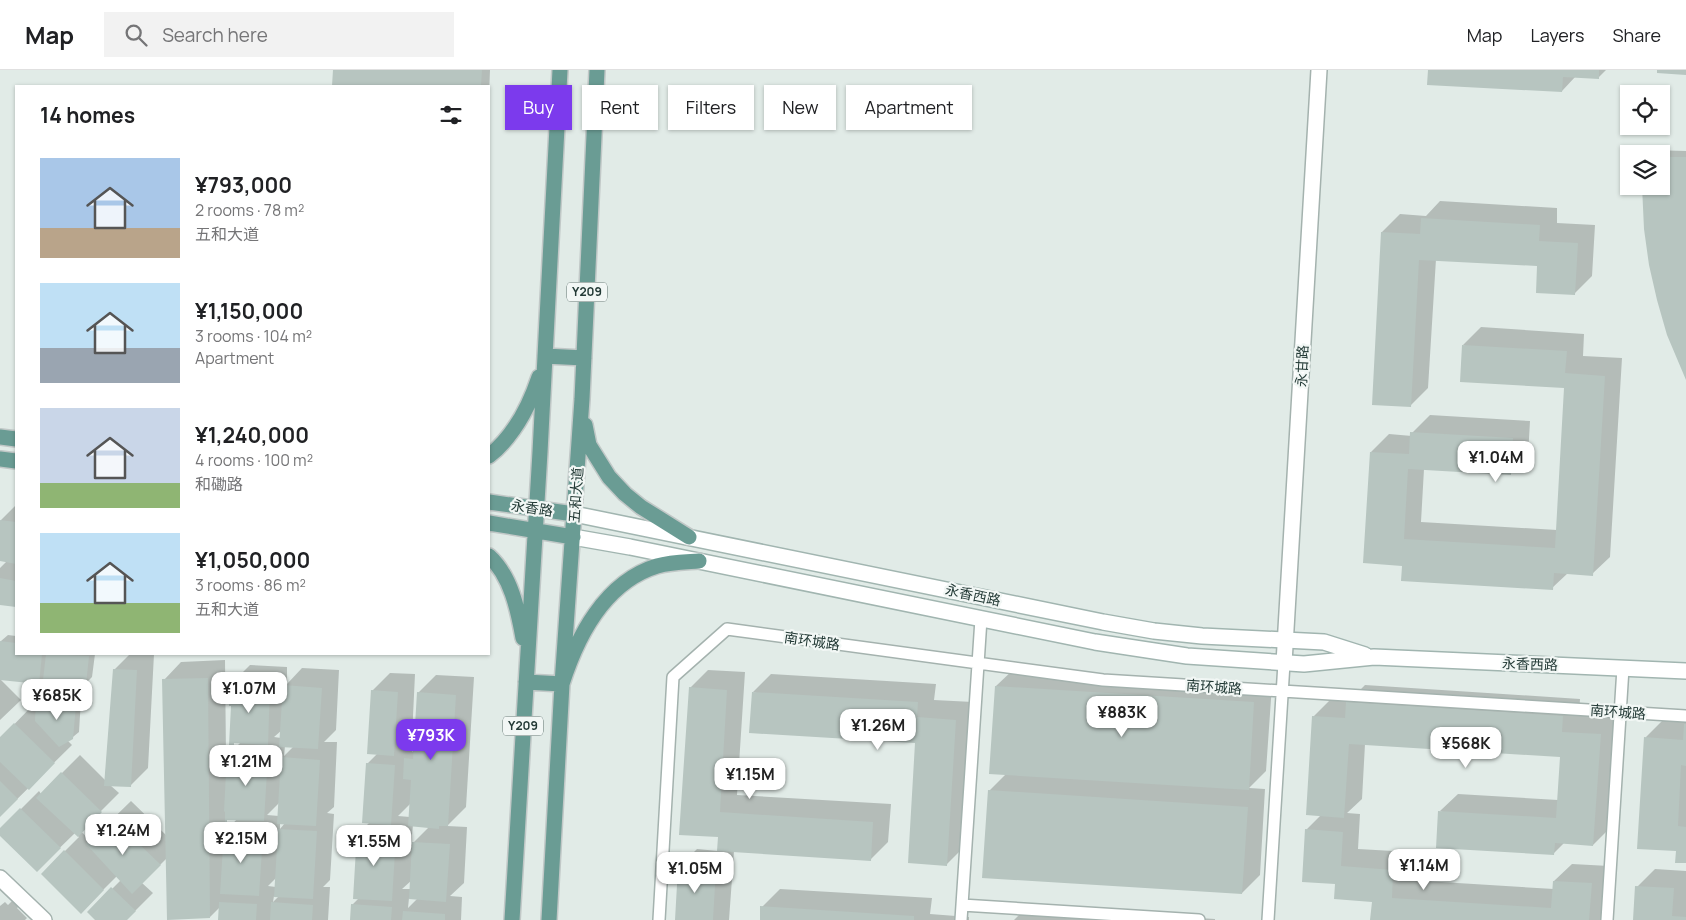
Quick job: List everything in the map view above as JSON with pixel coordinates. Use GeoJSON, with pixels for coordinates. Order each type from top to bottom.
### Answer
{"type":"FeatureCollection","features":[{"type":"Feature","properties":{"kind":"main road","name":"Y209"},"geometry":{"type":"LineString","coordinates":[[512,920],[560,70]]}},
{"type":"Feature","properties":{"kind":"main road","name":"五和大道"},"geometry":{"type":"LineString","coordinates":[[549,920],[562,684],[582,399],[597,70]]}},
{"type":"Feature","properties":{"kind":"main road","name":"永甘路"},"geometry":{"type":"LineString","coordinates":[[1284,663],[1319,70]]}},
{"type":"Feature","properties":{"kind":"main road"},"geometry":{"type":"LineString","coordinates":[[490,455],[515,430],[536,386],[544,359],[584,358]]}},
{"type":"Feature","properties":{"kind":"main road"},"geometry":{"type":"LineString","coordinates":[[582,399],[584,424],[589,445],[608,477],[641,507],[689,537]]}},
{"type":"Feature","properties":{"kind":"main road"},"geometry":{"type":"LineString","coordinates":[[0,437],[15,439]]}},
{"type":"Feature","properties":{"kind":"main road"},"geometry":{"type":"LineString","coordinates":[[0,459],[15,461]]}},
{"type":"Feature","properties":{"kind":"main road","name":"永香路"},"geometry":{"type":"LineString","coordinates":[[490,502],[574,514]]}},
{"type":"Feature","properties":{"kind":"main road","name":"永香西路"},"geometry":{"type":"LineString","coordinates":[[574,514],[1103,622],[1154,631],[1202,636],[1324,642],[1374,657]]}},
{"type":"Feature","properties":{"kind":"main road","name":"永香路"},"geometry":{"type":"LineString","coordinates":[[490,523],[573,537]]}},
{"type":"Feature","properties":{"kind":"main road","name":"永香西路"},"geometry":{"type":"LineString","coordinates":[[573,537],[1142,651],[1304,664],[1374,657],[1686,671]]}},
{"type":"Feature","properties":{"kind":"main road"},"geometry":{"type":"LineString","coordinates":[[490,557],[504,577],[514,599],[528,661]]}},
{"type":"Feature","properties":{"kind":"main road"},"geometry":{"type":"LineString","coordinates":[[526,682],[562,684],[577,642],[588,625],[601,607],[621,586],[638,574],[656,566],[672,562],[699,561]]}},
{"type":"Feature","properties":{"kind":"main road"},"geometry":{"type":"LineString","coordinates":[[0,878],[44,920]]}},
{"type":"Feature","properties":{"kind":"lane"},"geometry":{"type":"LineString","coordinates":[[961,920],[981,619]]}},
{"type":"Feature","properties":{"kind":"lane","name":"南环城路"},"geometry":{"type":"LineString","coordinates":[[659,920],[673,677],[726,629],[1103,680],[1686,716]]}},
{"type":"Feature","properties":{"kind":"lane"},"geometry":{"type":"LineString","coordinates":[[1268,920],[1284,663]]}},
{"type":"Feature","properties":{"kind":"lane"},"geometry":{"type":"LineString","coordinates":[[1608,920],[1623,668]]}},
{"type":"Feature","properties":{"kind":"lane"},"geometry":{"type":"LineString","coordinates":[[962,906],[1199,920]]}},
{"type":"Feature","properties":{"kind":"building"},"geometry":{"type":"Polygon","coordinates":[[[333,70],[482,70],[481,85],[332,85],[333,70]]]}},
{"type":"Feature","properties":{"kind":"building"},"geometry":{"type":"Polygon","coordinates":[[[1428,70],[1599,70],[1599,79],[1563,77],[1562,92],[1427,85],[1428,70]]]}},
{"type":"Feature","properties":{"kind":"building"},"geometry":{"type":"Polygon","coordinates":[[[1657,70],[1686,70],[1686,75],[1657,73],[1657,70]]]}},
{"type":"Feature","properties":{"kind":"building"},"geometry":{"type":"Polygon","coordinates":[[[1670,157],[1686,157],[1686,380],[1667,335],[1657,300],[1649,265],[1644,229],[1642,195],[1670,195],[1670,157]]]}},
{"type":"Feature","properties":{"kind":"building"},"geometry":{"type":"Polygon","coordinates":[[[1421,218],[1540,225],[1539,241],[1578,243],[1575,295],[1536,293],[1537,266],[1419,260],[1411,407],[1372,405],[1381,232],[1420,234],[1421,218]]]}},
{"type":"Feature","properties":{"kind":"building"},"geometry":{"type":"Polygon","coordinates":[[[1462,345],[1567,351],[1565,373],[1605,376],[1593,576],[1554,573],[1553,590],[1401,581],[1402,566],[1363,563],[1370,452],[1409,454],[1410,432],[1513,438],[1511,475],[1408,469],[1404,539],[1555,548],[1564,388],[1460,382],[1462,345]]]}},
{"type":"Feature","properties":{"kind":"building"},"geometry":{"type":"Polygon","coordinates":[[[0,520],[15,522],[15,564],[0,561],[0,520]]]}},
{"type":"Feature","properties":{"kind":"building"},"geometry":{"type":"Polygon","coordinates":[[[0,578],[15,581],[15,607],[0,605],[0,578]]]}},
{"type":"Feature","properties":{"kind":"building"},"geometry":{"type":"Polygon","coordinates":[[[0,641],[15,643],[15,655],[42,655],[39,684],[0,680],[0,641]]]}},
{"type":"Feature","properties":{"kind":"building"},"geometry":{"type":"Polygon","coordinates":[[[46,655],[89,656],[86,685],[43,680],[46,655]]]}},
{"type":"Feature","properties":{"kind":"building"},"geometry":{"type":"Polygon","coordinates":[[[113,669],[137,670],[131,787],[104,786],[113,669]]]}},
{"type":"Feature","properties":{"kind":"building"},"geometry":{"type":"Polygon","coordinates":[[[208,678],[210,918],[167,920],[162,679],[208,678]]]}},
{"type":"Feature","properties":{"kind":"building"},"geometry":{"type":"Polygon","coordinates":[[[231,682],[270,685],[268,745],[234,743],[234,745],[229,745],[231,682]]]}},
{"type":"Feature","properties":{"kind":"building"},"geometry":{"type":"Polygon","coordinates":[[[283,685],[322,688],[318,749],[279,747],[283,685]]]}},
{"type":"Feature","properties":{"kind":"building"},"geometry":{"type":"Polygon","coordinates":[[[995,686],[1254,702],[1249,790],[989,774],[995,686]]]}},
{"type":"Feature","properties":{"kind":"building"},"geometry":{"type":"Polygon","coordinates":[[[689,687],[727,690],[720,812],[873,822],[871,861],[717,851],[718,837],[679,835],[689,687]]]}},
{"type":"Feature","properties":{"kind":"building"},"geometry":{"type":"Polygon","coordinates":[[[371,690],[398,692],[394,756],[367,754],[371,690]]]}},
{"type":"Feature","properties":{"kind":"building"},"geometry":{"type":"Polygon","coordinates":[[[417,692],[456,695],[448,826],[439,826],[439,829],[408,826],[411,780],[403,779],[404,758],[413,759],[417,692]]]}},
{"type":"Feature","properties":{"kind":"building"},"geometry":{"type":"Polygon","coordinates":[[[752,692],[918,702],[917,717],[956,720],[947,866],[908,863],[915,743],[749,733],[752,692]]]}},
{"type":"Feature","properties":{"kind":"building"},"geometry":{"type":"Polygon","coordinates":[[[36,701],[76,705],[73,739],[59,747],[35,721],[36,701]]]}},
{"type":"Feature","properties":{"kind":"building"},"geometry":{"type":"Polygon","coordinates":[[[1346,702],[1563,716],[1562,732],[1601,734],[1593,846],[1555,843],[1554,855],[1436,848],[1438,811],[1556,818],[1560,757],[1349,744],[1344,818],[1306,815],[1312,716],[1345,718],[1346,702]]]}},
{"type":"Feature","properties":{"kind":"building"},"geometry":{"type":"Polygon","coordinates":[[[14,723],[55,763],[29,790],[0,762],[0,737],[14,723]]]}},
{"type":"Feature","properties":{"kind":"building"},"geometry":{"type":"Polygon","coordinates":[[[1684,724],[1686,724],[1686,766],[1681,765],[1678,826],[1686,827],[1686,863],[1675,863],[1676,851],[1637,849],[1644,737],[1683,740],[1684,724]]]}},
{"type":"Feature","properties":{"kind":"building"},"geometry":{"type":"Polygon","coordinates":[[[237,753],[268,755],[264,821],[227,820],[225,822],[227,754],[237,755],[237,753]]]}},
{"type":"Feature","properties":{"kind":"building"},"geometry":{"type":"Polygon","coordinates":[[[281,757],[320,760],[316,826],[277,824],[281,757]]]}},
{"type":"Feature","properties":{"kind":"building"},"geometry":{"type":"Polygon","coordinates":[[[366,763],[395,765],[391,825],[362,823],[366,763]]]}},
{"type":"Feature","properties":{"kind":"building"},"geometry":{"type":"Polygon","coordinates":[[[61,772],[102,812],[78,837],[36,798],[61,772]]]}},
{"type":"Feature","properties":{"kind":"building"},"geometry":{"type":"Polygon","coordinates":[[[0,781],[18,799],[0,817],[0,781]]]}},
{"type":"Feature","properties":{"kind":"building"},"geometry":{"type":"Polygon","coordinates":[[[988,790],[1248,807],[1242,894],[982,878],[988,790]]]}},
{"type":"Feature","properties":{"kind":"building"},"geometry":{"type":"Polygon","coordinates":[[[20,808],[61,848],[37,872],[0,836],[0,828],[20,808]]]}},
{"type":"Feature","properties":{"kind":"building"},"geometry":{"type":"Polygon","coordinates":[[[112,818],[161,865],[132,894],[86,844],[112,818]]]}},
{"type":"Feature","properties":{"kind":"building"},"geometry":{"type":"Polygon","coordinates":[[[278,829],[317,831],[313,899],[274,897],[278,829]]]}},
{"type":"Feature","properties":{"kind":"building"},"geometry":{"type":"Polygon","coordinates":[[[1305,829],[1343,832],[1341,866],[1393,870],[1392,898],[1551,908],[1553,881],[1592,883],[1589,920],[1370,920],[1372,902],[1334,899],[1335,884],[1302,882],[1305,829]]]}},
{"type":"Feature","properties":{"kind":"building"},"geometry":{"type":"Polygon","coordinates":[[[224,831],[263,834],[259,896],[220,894],[224,831]]]}},
{"type":"Feature","properties":{"kind":"building"},"geometry":{"type":"Polygon","coordinates":[[[357,832],[396,835],[392,901],[353,899],[357,832]]]}},
{"type":"Feature","properties":{"kind":"building"},"geometry":{"type":"Polygon","coordinates":[[[412,842],[450,844],[446,902],[409,899],[412,842]]]}},
{"type":"Feature","properties":{"kind":"building"},"geometry":{"type":"Polygon","coordinates":[[[64,850],[104,890],[81,914],[41,874],[64,850]]]}},
{"type":"Feature","properties":{"kind":"building"},"geometry":{"type":"Polygon","coordinates":[[[678,867],[716,869],[713,920],[675,920],[678,867]]]}},
{"type":"Feature","properties":{"kind":"building"},"geometry":{"type":"Polygon","coordinates":[[[1635,886],[1674,888],[1672,916],[1686,917],[1686,920],[1633,920],[1635,886]]]}},
{"type":"Feature","properties":{"kind":"building"},"geometry":{"type":"Polygon","coordinates":[[[111,887],[136,911],[127,920],[95,920],[87,912],[111,887]]]}},
{"type":"Feature","properties":{"kind":"building"},"geometry":{"type":"Polygon","coordinates":[[[219,902],[257,904],[256,920],[218,920],[219,902]]]}},
{"type":"Feature","properties":{"kind":"building"},"geometry":{"type":"Polygon","coordinates":[[[271,902],[313,905],[312,920],[270,920],[271,902]]]}},
{"type":"Feature","properties":{"kind":"building"},"geometry":{"type":"Polygon","coordinates":[[[351,904],[392,907],[391,920],[350,920],[351,904]]]}},
{"type":"Feature","properties":{"kind":"building"},"geometry":{"type":"Polygon","coordinates":[[[760,906],[914,916],[914,920],[760,920],[760,906]]]}},
{"type":"Feature","properties":{"kind":"building"},"geometry":{"type":"Polygon","coordinates":[[[403,911],[445,914],[445,920],[402,920],[403,911]]]}}]}
